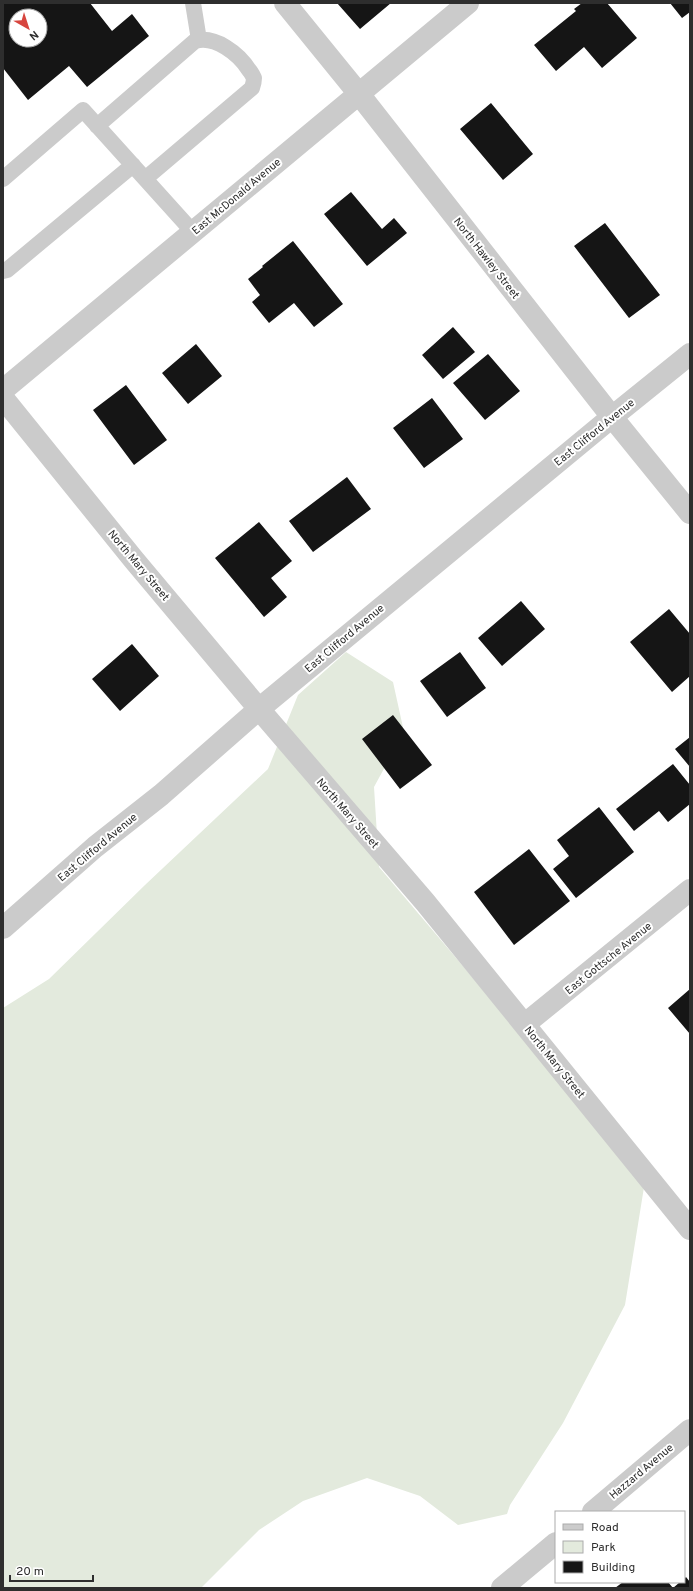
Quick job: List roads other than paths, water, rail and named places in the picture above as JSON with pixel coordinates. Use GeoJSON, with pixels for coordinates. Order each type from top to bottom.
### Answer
{"type":"FeatureCollection","features":[{"type":"Feature","properties":{"kind":"street","name":"North Hawley Street"},"geometry":{"type":"LineString","coordinates":[[285,3],[359,94],[612,417],[690,513]]}},
{"type":"Feature","properties":{"kind":"street","name":"East McDonald Avenue"},"geometry":{"type":"LineString","coordinates":[[3,390],[468,3]]}},
{"type":"Feature","properties":{"kind":"street","name":"East Clifford Avenue"},"geometry":{"type":"LineString","coordinates":[[3,928],[94,847],[161,795],[259,709],[690,354]]}},
{"type":"Feature","properties":{"kind":"street","name":"North Mary Street"},"geometry":{"type":"LineString","coordinates":[[3,398],[134,560],[259,709],[425,902],[690,1229]]}},
{"type":"Feature","properties":{"kind":"street","name":"East Gottsche Avenue"},"geometry":{"type":"LineString","coordinates":[[525,1024],[690,890]]}},
{"type":"Feature","properties":{"kind":"street","name":"Hazzard Avenue"},"geometry":{"type":"LineString","coordinates":[[594,1511],[690,1430]]}},
{"type":"Feature","properties":{"kind":"street"},"geometry":{"type":"LineString","coordinates":[[502,1588],[555,1544]]}},
{"type":"Feature","properties":{"kind":"lane"},"geometry":{"type":"LineString","coordinates":[[193,3],[199,40]]}},
{"type":"Feature","properties":{"kind":"lane"},"geometry":{"type":"LineString","coordinates":[[97,126],[195,41],[203,39],[228,48],[244,62],[254,78],[252,88],[146,178]]}},
{"type":"Feature","properties":{"kind":"lane"},"geometry":{"type":"LineString","coordinates":[[3,179],[83,110],[146,178],[193,232]]}},
{"type":"Feature","properties":{"kind":"lane"},"geometry":{"type":"LineString","coordinates":[[3,271],[7,270],[133,165]]}}]}
